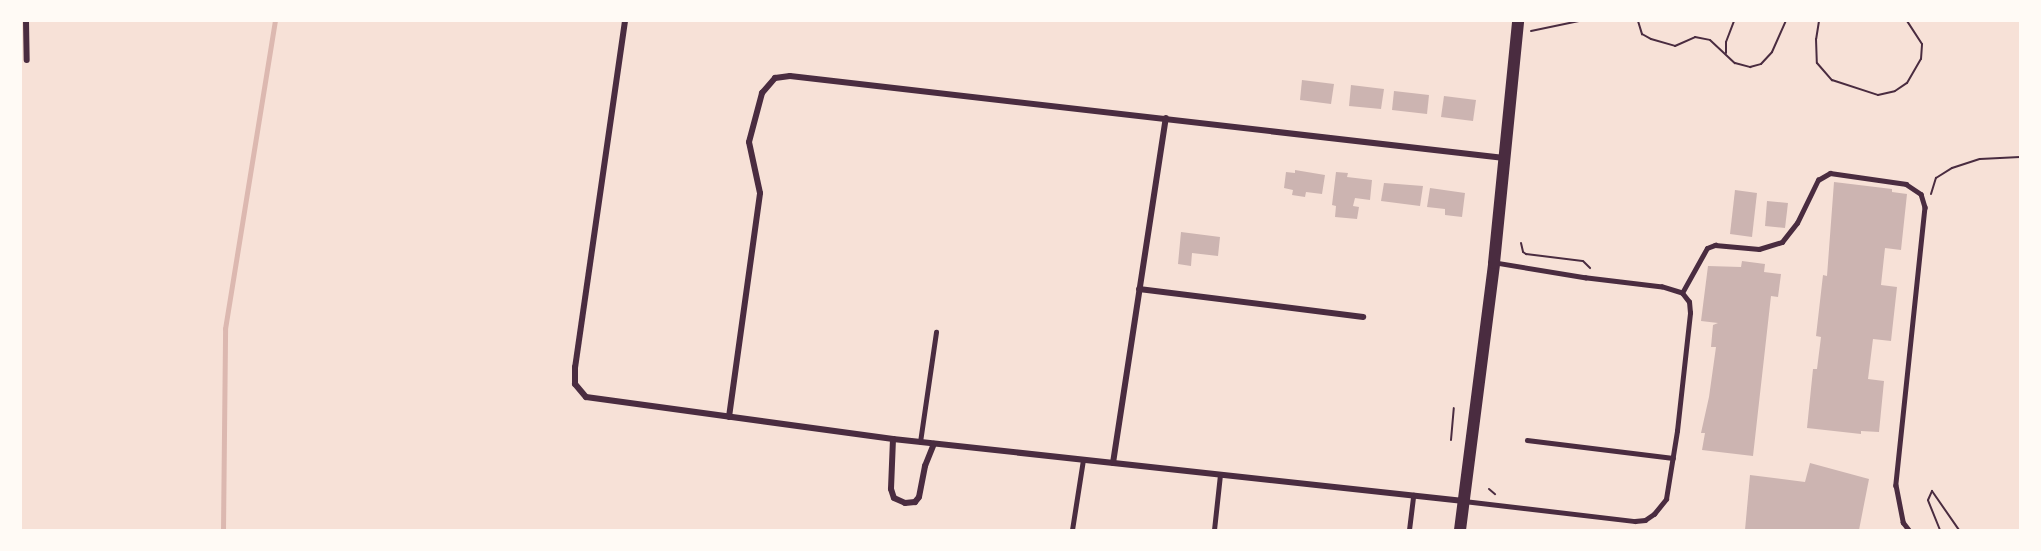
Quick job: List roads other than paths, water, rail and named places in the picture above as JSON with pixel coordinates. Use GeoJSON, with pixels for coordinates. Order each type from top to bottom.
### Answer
{"type":"FeatureCollection","features":[{"type":"Feature","properties":{"kind":"main road"},"geometry":{"type":"LineString","coordinates":[[1460,530],[1494,262],[1518,21]]}},
{"type":"Feature","properties":{"kind":"street"},"geometry":{"type":"LineString","coordinates":[[26,21],[27,60]]}},
{"type":"Feature","properties":{"kind":"street"},"geometry":{"type":"LineString","coordinates":[[625,21],[575,367],[576,384],[586,397],[934,444],[1464,501]]}},
{"type":"Feature","properties":{"kind":"street"},"geometry":{"type":"LineString","coordinates":[[729,417],[760,193],[749,142],[762,93],[775,78],[790,76],[1504,158]]}},
{"type":"Feature","properties":{"kind":"street"},"geometry":{"type":"LineString","coordinates":[[1113,463],[1166,118]]}},
{"type":"Feature","properties":{"kind":"street"},"geometry":{"type":"LineString","coordinates":[[1139,289],[1363,317]]}},
{"type":"Feature","properties":{"kind":"street"},"geometry":{"type":"LineString","coordinates":[[893,439],[891,489],[894,498],[905,503],[915,502],[919,497],[925,466],[934,444]]}},
{"type":"Feature","properties":{"kind":"lane"},"geometry":{"type":"LineString","coordinates":[[1682,293],[1707,248],[1715,245],[1759,249],[1782,242],[1797,223],[1818,180],[1830,173],[1906,184],[1915,189],[1925,207],[1896,485],[1903,522],[1908,530]]}},
{"type":"Feature","properties":{"kind":"lane"},"geometry":{"type":"LineString","coordinates":[[1464,501],[1635,521],[1645,520],[1654,514],[1666,498],[1673,458],[1690,313],[1689,302],[1682,293],[1662,287],[1586,278],[1494,262]]}},
{"type":"Feature","properties":{"kind":"lane"},"geometry":{"type":"LineString","coordinates":[[920,442],[936,332]]}},
{"type":"Feature","properties":{"kind":"lane"},"geometry":{"type":"LineString","coordinates":[[1527,440],[1673,458]]}},
{"type":"Feature","properties":{"kind":"lane"},"geometry":{"type":"LineString","coordinates":[[1072,530],[1083,460]]}},
{"type":"Feature","properties":{"kind":"lane"},"geometry":{"type":"LineString","coordinates":[[1214,530],[1221,475]]}},
{"type":"Feature","properties":{"kind":"lane"},"geometry":{"type":"LineString","coordinates":[[1409,530],[1413,495]]}},
{"type":"Feature","properties":{"kind":"waterway"},"geometry":{"type":"LineString","coordinates":[[223,530],[225,329],[275,21]]}}]}
